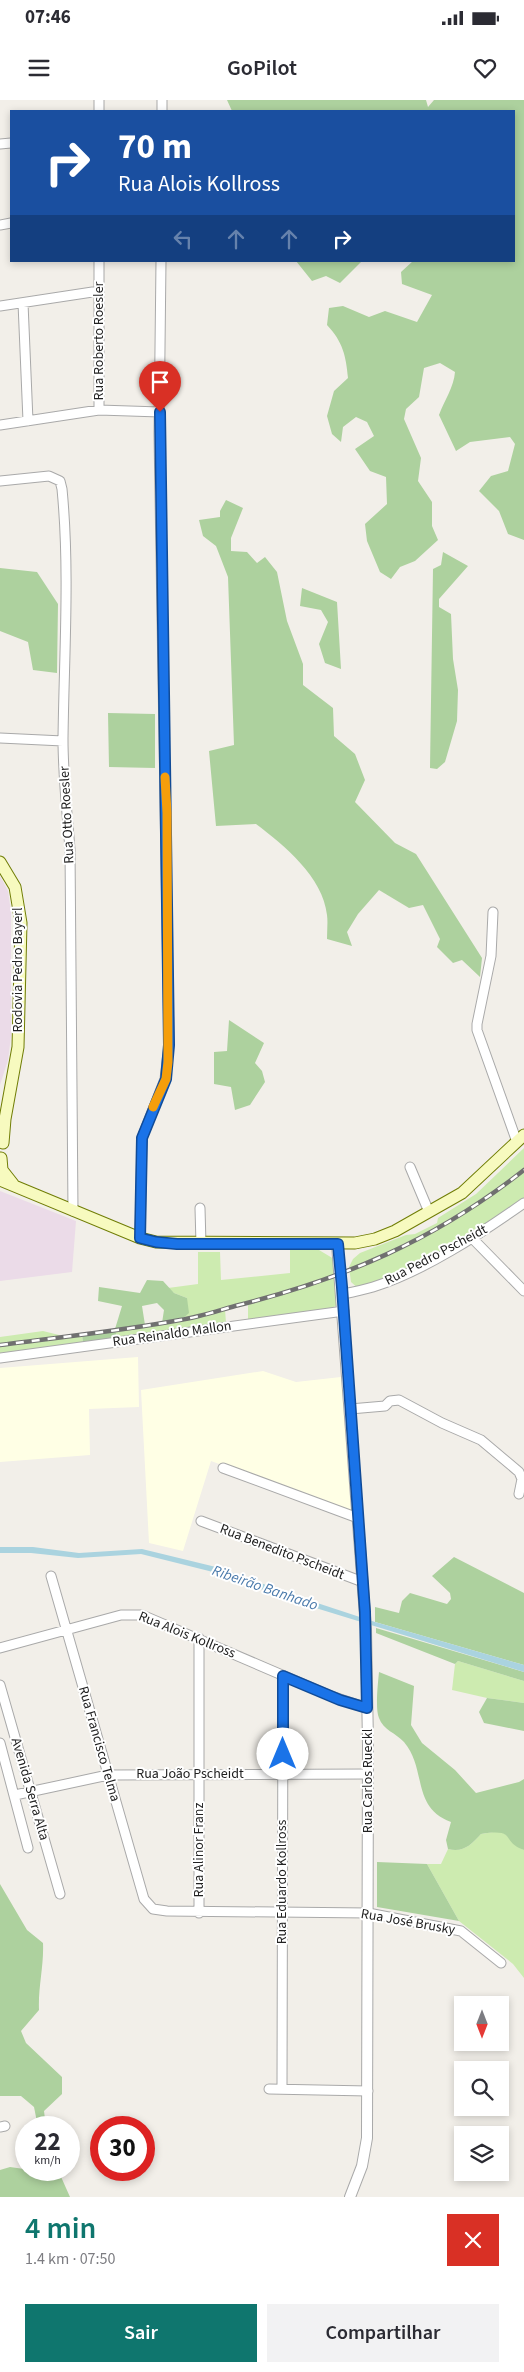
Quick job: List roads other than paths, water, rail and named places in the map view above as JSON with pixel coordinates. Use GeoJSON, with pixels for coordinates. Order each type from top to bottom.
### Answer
{"type":"FeatureCollection","features":[{"type":"Feature","properties":{"kind":"main road","name":"Rodovia Pedro Bayerl"},"geometry":{"type":"LineString","coordinates":[[0,862],[15,887],[21,923],[18,1047],[2,1139],[1,1159]]}},
{"type":"Feature","properties":{"kind":"main road","name":"Rodovia Pedro Bayerl"},"geometry":{"type":"LineString","coordinates":[[0,1098],[12,1082]]}},
{"type":"Feature","properties":{"kind":"main road"},"geometry":{"type":"LineString","coordinates":[[0,1180],[140,1238],[156,1242],[201,1244],[338,1244],[375,1239],[429,1212],[472,1184],[520,1138]]}},
{"type":"Feature","properties":{"kind":"main road"},"geometry":{"type":"LineString","coordinates":[[1,1159],[2,1170],[16,1187]]}},
{"type":"Feature","properties":{"kind":"street","name":"Rua Roberto Roesler"},"geometry":{"type":"LineString","coordinates":[[0,426],[99,410],[99,262]]}},
{"type":"Feature","properties":{"kind":"street"},"geometry":{"type":"LineString","coordinates":[[140,1238],[142,1138],[166,1079],[169,1045],[160,412],[161,262]]}},
{"type":"Feature","properties":{"kind":"street"},"geometry":{"type":"LineString","coordinates":[[0,306],[99,291]]}},
{"type":"Feature","properties":{"kind":"street"},"geometry":{"type":"LineString","coordinates":[[24,303],[28,421]]}},
{"type":"Feature","properties":{"kind":"street"},"geometry":{"type":"LineString","coordinates":[[99,410],[160,412]]}},
{"type":"Feature","properties":{"kind":"street","name":"Rua Otto Roesler"},"geometry":{"type":"LineString","coordinates":[[0,481],[49,476],[60,481],[62,489],[67,543],[63,741],[65,802],[70,849],[73,1211]]}},
{"type":"Feature","properties":{"kind":"street"},"geometry":{"type":"LineString","coordinates":[[0,738],[63,741]]}},
{"type":"Feature","properties":{"kind":"street"},"geometry":{"type":"LineString","coordinates":[[494,912],[491,956],[477,1024],[480,1038],[520,1138]]}},
{"type":"Feature","properties":{"kind":"street"},"geometry":{"type":"LineString","coordinates":[[410,1167],[429,1212]]}},
{"type":"Feature","properties":{"kind":"street","name":"Rua Pedro Pscheidt"},"geometry":{"type":"LineString","coordinates":[[343,1294],[373,1287],[408,1272],[472,1238],[524,1203]]}},
{"type":"Feature","properties":{"kind":"street"},"geometry":{"type":"LineString","coordinates":[[200,1208],[201,1244]]}},
{"type":"Feature","properties":{"kind":"street"},"geometry":{"type":"LineString","coordinates":[[472,1238],[524,1291]]}},
{"type":"Feature","properties":{"kind":"street","name":"Rua Carlos Rueckl"},"geometry":{"type":"LineString","coordinates":[[338,1244],[366,1629],[368,1774],[368,2091],[365,2153],[350,2197]]}},
{"type":"Feature","properties":{"kind":"street","name":"Rua Reinaldo Mallon"},"geometry":{"type":"LineString","coordinates":[[0,1358],[344,1311]]}},
{"type":"Feature","properties":{"kind":"street"},"geometry":{"type":"LineString","coordinates":[[350,1409],[385,1406],[390,1401],[399,1400],[442,1423],[481,1440],[520,1472],[522,1479],[518,1494]]}},
{"type":"Feature","properties":{"kind":"street"},"geometry":{"type":"LineString","coordinates":[[223,1468],[358,1518]]}},
{"type":"Feature","properties":{"kind":"street","name":"Rua Benedito Pscheidt"},"geometry":{"type":"LineString","coordinates":[[201,1522],[363,1582]]}},
{"type":"Feature","properties":{"kind":"street","name":"Rua Francisco Telma"},"geometry":{"type":"LineString","coordinates":[[51,1576],[144,1899],[153,1909]]}},
{"type":"Feature","properties":{"kind":"street","name":"Rua Alois Kollross"},"geometry":{"type":"LineString","coordinates":[[0,1648],[67,1629],[131,1614],[153,1619],[340,1700],[367,1708]]}},
{"type":"Feature","properties":{"kind":"street","name":"Rua Alinor Franz"},"geometry":{"type":"LineString","coordinates":[[199,1638],[199,1912]]}},
{"type":"Feature","properties":{"kind":"street","name":"Rua Eduardo Kollross"},"geometry":{"type":"LineString","coordinates":[[282,2088],[283,1676]]}},
{"type":"Feature","properties":{"kind":"street","name":"Avenida Serra Alta"},"geometry":{"type":"LineString","coordinates":[[0,1685],[60,1894]]}},
{"type":"Feature","properties":{"kind":"street","name":"Avenida Serra Alta"},"geometry":{"type":"LineString","coordinates":[[0,1743],[28,1848]]}},
{"type":"Feature","properties":{"kind":"street","name":"Rua João Pscheidt"},"geometry":{"type":"LineString","coordinates":[[15,1796],[108,1774],[368,1774]]}},
{"type":"Feature","properties":{"kind":"street","name":"Rua José Brusky"},"geometry":{"type":"LineString","coordinates":[[153,1909],[282,1914],[368,1913],[461,1931],[501,1963]]}},
{"type":"Feature","properties":{"kind":"street"},"geometry":{"type":"LineString","coordinates":[[269,2089],[368,2091]]}},
{"type":"Feature","properties":{"kind":"water","name":"Ribeirão Banhado"},"geometry":{"type":"Polygon","coordinates":[[[0,1547],[33,1547],[79,1553],[142,1549],[220,1568],[375,1622],[524,1665],[524,1672],[293,1601],[217,1573],[141,1554],[78,1558],[31,1553],[0,1553],[0,1547]]]}},
{"type":"Feature","properties":{"kind":"railway"},"geometry":{"type":"LineString","coordinates":[[0,1345],[113,1331],[187,1319],[314,1283],[351,1270],[422,1237],[457,1217],[524,1170]]}}]}
